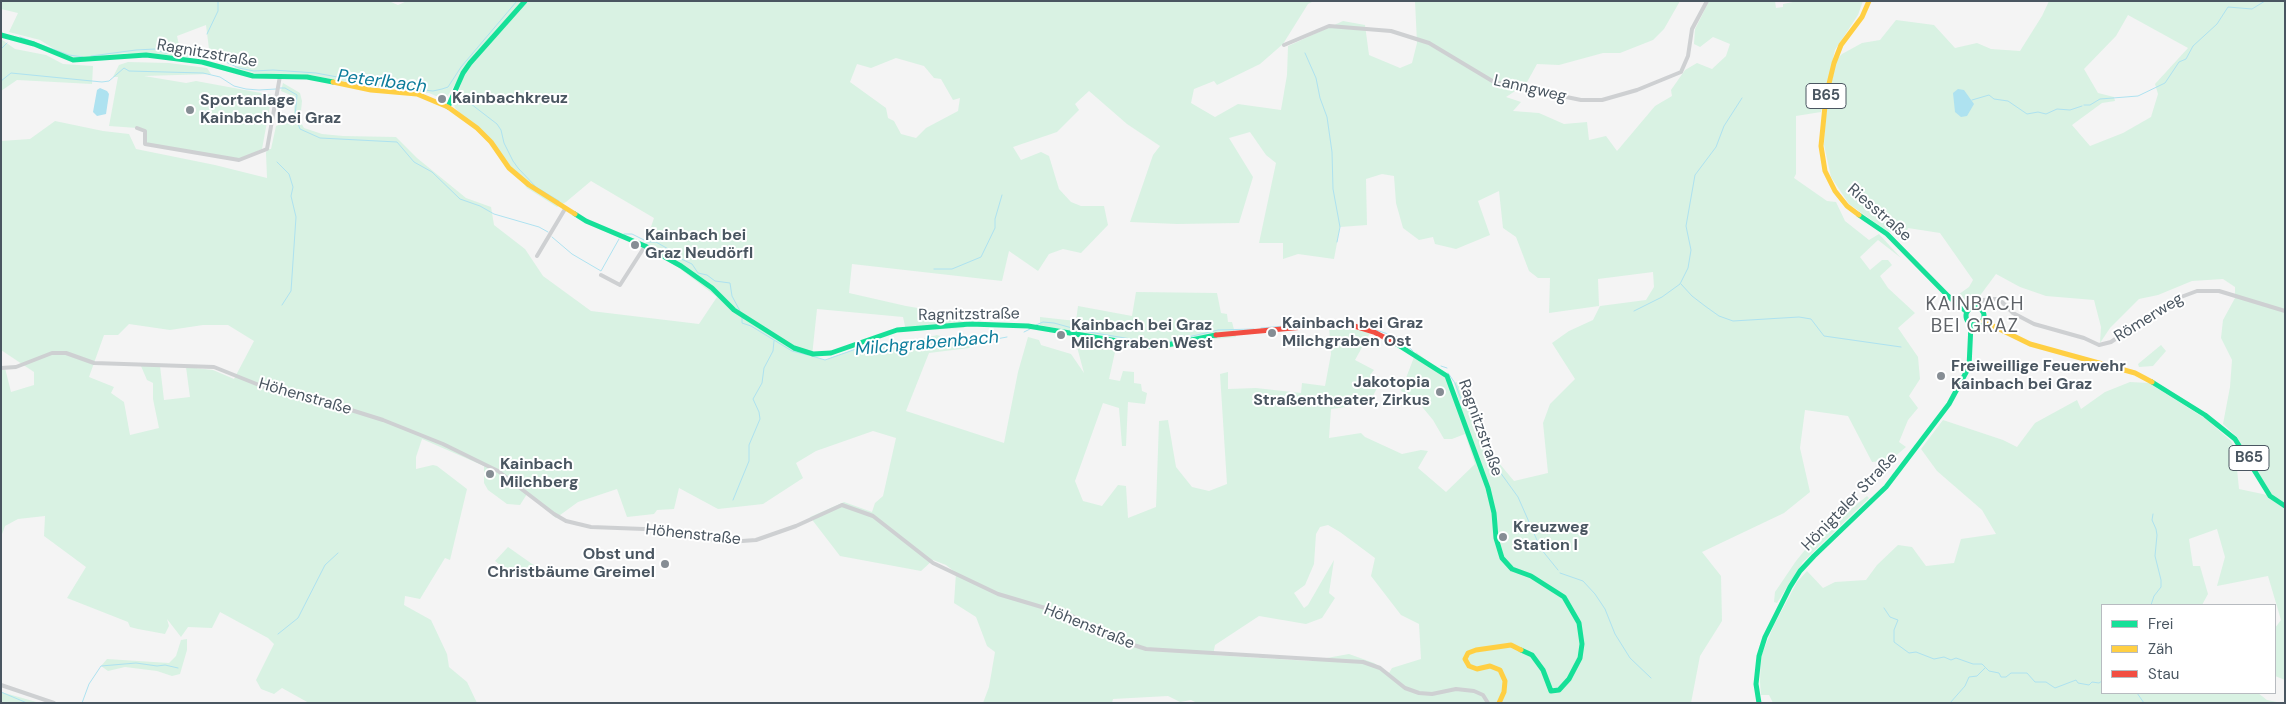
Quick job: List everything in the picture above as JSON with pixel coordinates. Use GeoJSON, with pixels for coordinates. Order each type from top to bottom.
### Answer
{"type":"FeatureCollection","features":[{"type":"Feature","properties":{"kind":"main road"},"geometry":{"type":"LineString","coordinates":[[448,107],[463,73],[470,63],[525,1]]}},
{"type":"Feature","properties":{"kind":"main road","name":"Riesstraße"},"geometry":{"type":"LineString","coordinates":[[1869,1],[1862,17],[1841,45],[1834,63],[1822,128],[1825,171],[1835,191],[1847,206],[1887,234],[1948,296],[1968,312]]}},
{"type":"Feature","properties":{"kind":"main road","name":"Ragnitzstraße"},"geometry":{"type":"LineString","coordinates":[[1,35],[34,44],[73,60],[146,55],[216,64],[253,76],[307,77],[370,90],[417,94],[448,107],[477,128],[491,142],[519,178],[586,221],[645,246],[681,266],[712,288],[734,310],[794,348],[812,354],[831,353],[897,330],[970,324],[1028,326],[1147,346],[1162,346],[1210,335],[1326,325],[1351,325],[1374,332],[1447,376],[1488,488],[1494,514],[1496,538],[1502,558],[1512,569],[1531,576],[1564,597],[1580,623],[1582,644],[1580,658],[1572,674],[1559,690],[1551,691],[1543,670],[1532,655],[1512,645],[1476,650],[1468,653],[1465,659],[1469,666],[1477,669],[1490,666],[1500,670],[1505,681],[1504,692],[1499,703]]}},
{"type":"Feature","properties":{"kind":"main road"},"geometry":{"type":"LineString","coordinates":[[1971,308],[1980,309],[1983,320],[1977,325],[1970,324],[1966,317],[1968,312],[1971,308]]}},
{"type":"Feature","properties":{"kind":"main road","name":"B65"},"geometry":{"type":"LineString","coordinates":[[1983,320],[2030,344],[2135,373],[2168,390],[2205,415],[2235,439],[2249,458],[2270,496],[2285,506]]}},
{"type":"Feature","properties":{"kind":"main road","name":"Hönigtaler Straße"},"geometry":{"type":"LineString","coordinates":[[1759,703],[1756,684],[1759,656],[1765,637],[1790,587],[1808,562],[1886,487],[1916,450],[1949,404],[1969,367],[1970,324]]}},
{"type":"Feature","properties":{"kind":"street","name":"Lanngweg"},"geometry":{"type":"LineString","coordinates":[[1284,45],[1329,26],[1391,31],[1429,43],[1494,82],[1581,100],[1602,100],[1637,90],[1681,72],[1688,56],[1692,29],[1707,1]]}},
{"type":"Feature","properties":{"kind":"street"},"geometry":{"type":"LineString","coordinates":[[137,128],[145,131],[145,144],[239,160],[267,149],[280,76]]}},
{"type":"Feature","properties":{"kind":"street"},"geometry":{"type":"LineString","coordinates":[[537,256],[566,208]]}},
{"type":"Feature","properties":{"kind":"street"},"geometry":{"type":"LineString","coordinates":[[601,275],[620,285],[645,246]]}},
{"type":"Feature","properties":{"kind":"street","name":"Römerweg"},"geometry":{"type":"LineString","coordinates":[[1980,309],[1991,299],[2002,302],[2013,313],[2034,324],[2084,338],[2100,345],[2111,342],[2181,296],[2197,291],[2220,291],[2285,312]]}},
{"type":"Feature","properties":{"kind":"street","name":"Höhenstraße"},"geometry":{"type":"LineString","coordinates":[[1,368],[16,367],[52,353],[66,353],[94,363],[214,367],[269,389],[303,395],[383,420],[443,444],[498,471],[566,521],[591,527],[644,529],[728,542],[756,540],[796,526],[842,505],[873,516],[933,563],[998,594],[1072,616],[1114,639],[1146,649],[1363,662],[1380,668],[1405,688],[1419,693],[1432,694],[1456,689],[1474,691],[1483,694],[1488,703]]}},
{"type":"Feature","properties":{"kind":"street"},"geometry":{"type":"LineString","coordinates":[[1,685],[54,703]]}},
{"type":"Feature","properties":{"kind":"green space"},"geometry":{"type":"Polygon","coordinates":[[[1,1],[391,2],[398,5],[407,1],[1314,1],[1308,4],[1283,44],[1260,64],[1217,85],[1214,81],[1194,89],[1191,103],[1215,117],[1238,104],[1281,110],[1287,75],[1288,46],[1343,21],[1365,25],[1369,55],[1400,68],[1412,63],[1417,43],[1415,1],[1680,1],[1664,29],[1653,40],[1620,53],[1603,53],[1559,65],[1537,64],[1526,84],[1506,97],[1521,102],[1513,111],[1539,113],[1564,124],[1587,122],[1589,140],[1606,136],[1617,151],[1655,106],[1672,96],[1671,90],[1685,70],[1697,63],[1712,69],[1726,56],[1730,44],[1713,37],[1700,47],[1694,44],[1695,29],[1709,1],[1775,1],[1776,8],[1783,7],[1783,4],[1798,1],[1863,1],[1858,15],[1835,50],[1821,112],[1796,116],[1796,174],[1794,178],[1827,201],[1836,202],[1845,221],[1869,240],[1879,234],[1901,258],[1878,240],[1860,257],[1870,270],[1882,260],[1888,260],[1892,265],[1880,276],[1888,288],[1915,313],[1898,328],[1918,357],[1920,379],[1909,396],[1918,408],[1908,420],[1899,442],[1906,447],[1891,460],[1872,462],[1848,416],[1805,410],[1800,448],[1810,492],[1784,513],[1702,552],[1721,576],[1722,621],[1700,656],[1691,703],[1197,703],[1191,700],[1180,702],[1168,696],[1113,699],[1112,703],[983,703],[989,687],[995,652],[987,646],[976,617],[954,603],[956,573],[946,565],[933,560],[921,571],[840,556],[810,517],[844,502],[872,512],[875,503],[883,496],[896,438],[873,431],[816,451],[796,463],[803,478],[763,504],[718,509],[679,488],[674,509],[657,510],[654,514],[627,517],[617,489],[578,502],[556,518],[527,494],[520,505],[507,504],[488,490],[484,483],[484,466],[422,439],[416,457],[416,469],[433,465],[437,466],[467,489],[450,560],[445,558],[420,599],[405,596],[404,605],[431,620],[447,654],[449,667],[467,682],[477,703],[309,703],[282,688],[274,694],[261,689],[256,680],[274,644],[268,638],[220,612],[212,628],[188,627],[181,637],[167,619],[169,626],[165,634],[138,629],[130,627],[128,622],[67,598],[86,567],[44,536],[45,516],[18,519],[5,526],[1,537],[1,368],[5,368],[11,392],[34,385],[34,372],[1,350],[1,141],[30,139],[55,121],[103,131],[129,134],[136,149],[267,178],[266,153],[267,149],[271,149],[276,126],[286,122],[293,126],[295,97],[281,91],[283,83],[300,93],[302,101],[300,121],[304,128],[322,134],[396,137],[417,158],[466,198],[491,207],[494,225],[525,249],[543,276],[591,311],[699,324],[717,297],[675,265],[644,248],[654,218],[591,181],[557,207],[527,188],[506,160],[455,108],[454,104],[468,64],[445,100],[429,93],[361,85],[311,75],[255,73],[234,68],[241,64],[209,49],[206,25],[177,36],[180,50],[187,52],[189,57],[128,53],[74,58],[62,54],[40,40],[9,32],[18,13],[1,9],[1,1]],[[896,58],[871,68],[857,64],[850,82],[886,108],[888,118],[894,121],[901,134],[916,138],[926,128],[958,111],[960,98],[953,100],[941,79],[934,78],[924,66],[896,58]],[[1089,91],[1075,104],[1079,110],[1057,132],[1013,147],[1021,160],[1041,152],[1049,156],[1059,189],[1071,202],[1081,206],[1104,206],[1108,225],[1081,253],[1063,249],[1049,254],[1038,271],[1009,251],[1002,281],[852,264],[849,293],[906,306],[970,317],[964,328],[906,331],[903,317],[817,309],[812,356],[825,360],[875,342],[888,348],[937,335],[953,340],[975,343],[969,348],[929,353],[906,411],[1004,443],[1018,372],[1028,337],[1039,340],[1041,345],[1071,354],[1084,373],[1077,347],[1072,346],[1075,332],[1040,325],[1040,317],[1076,321],[1078,306],[1132,316],[1136,292],[1217,293],[1221,313],[1227,314],[1228,322],[1232,322],[1236,337],[1193,341],[1163,350],[1117,343],[1109,379],[1120,381],[1123,371],[1134,372],[1134,383],[1141,384],[1142,391],[1147,393],[1145,404],[1128,402],[1126,446],[1122,446],[1119,408],[1103,403],[1075,481],[1083,501],[1102,506],[1118,485],[1126,486],[1128,518],[1156,507],[1159,421],[1168,420],[1176,467],[1192,487],[1209,491],[1227,484],[1220,374],[1228,372],[1228,389],[1256,388],[1301,393],[1302,383],[1325,386],[1331,354],[1329,327],[1349,328],[1370,333],[1355,360],[1374,370],[1370,375],[1381,380],[1369,404],[1331,409],[1329,438],[1361,433],[1365,437],[1402,454],[1421,450],[1428,451],[1418,468],[1446,492],[1475,464],[1465,434],[1452,439],[1444,439],[1433,420],[1414,397],[1401,391],[1416,352],[1447,376],[1465,421],[1454,383],[1457,382],[1466,405],[1474,414],[1494,457],[1514,481],[1548,473],[1543,423],[1550,404],[1575,379],[1552,343],[1569,331],[1593,320],[1600,306],[1646,300],[1654,287],[1653,272],[1598,279],[1599,306],[1549,313],[1550,278],[1538,278],[1529,271],[1516,237],[1503,228],[1499,191],[1478,201],[1490,235],[1456,249],[1435,244],[1433,237],[1419,240],[1403,228],[1396,203],[1394,176],[1382,174],[1366,179],[1367,225],[1340,227],[1334,259],[1298,254],[1283,259],[1283,243],[1259,243],[1276,163],[1266,155],[1250,132],[1229,138],[1253,177],[1239,223],[1177,224],[1130,222],[1153,155],[1160,146],[1127,124],[1089,91]],[[129,324],[118,335],[104,335],[89,377],[114,387],[111,393],[124,402],[130,435],[159,428],[153,399],[153,383],[147,380],[141,366],[160,366],[164,400],[190,397],[186,367],[213,370],[234,379],[254,341],[228,325],[203,325],[170,330],[129,324]],[[1328,525],[1320,527],[1316,534],[1314,564],[1305,585],[1294,593],[1304,608],[1308,605],[1334,560],[1329,593],[1335,598],[1322,618],[1306,624],[1259,616],[1215,645],[1213,655],[1310,661],[1349,654],[1374,663],[1389,673],[1392,668],[1421,659],[1419,624],[1401,615],[1371,576],[1375,558],[1328,525]]]}},
{"type":"Feature","properties":{"kind":"green space"},"geometry":{"type":"Polygon","coordinates":[[[2049,1],[2285,1],[2285,680],[2276,676],[2276,627],[2281,620],[2268,576],[2217,586],[2225,557],[2217,529],[2189,539],[2193,566],[2200,566],[2208,594],[2203,604],[2101,604],[2101,694],[2259,694],[2267,700],[2282,703],[1773,703],[1769,695],[1761,695],[1761,656],[1774,625],[1797,582],[1807,571],[1823,588],[1835,582],[1866,580],[1877,565],[1898,545],[1912,547],[1926,566],[1954,563],[1961,539],[1996,534],[1982,510],[1937,471],[1921,449],[1943,420],[2003,440],[2017,447],[2035,423],[2077,400],[2081,409],[2105,392],[2130,382],[2149,383],[2206,419],[2231,441],[2235,449],[2239,489],[2272,496],[2237,437],[2223,424],[2230,387],[2232,360],[2221,338],[2223,320],[2235,298],[2235,287],[2223,279],[2192,281],[2158,295],[2139,299],[2110,328],[2100,343],[2101,327],[2094,300],[2046,296],[2020,287],[1996,274],[1979,297],[1971,302],[1963,302],[1955,297],[1969,287],[1973,280],[1940,233],[1908,228],[1905,236],[1887,231],[1849,204],[1831,177],[1824,145],[1825,123],[1830,88],[1837,59],[1842,54],[1862,43],[1880,40],[1896,20],[1934,25],[1955,48],[1977,43],[1991,49],[2020,51],[2049,1]],[[2128,15],[2116,36],[2084,69],[2098,93],[2114,97],[2115,101],[2102,103],[2072,125],[2090,146],[2123,133],[2151,117],[2158,94],[2155,84],[2188,48],[2128,15]]]}},
{"type":"Feature","properties":{"kind":"green space"},"geometry":{"type":"Polygon","coordinates":[[[1,39],[15,49],[46,55],[63,64],[93,66],[92,84],[17,80],[1,91],[1,39]]]}},
{"type":"Feature","properties":{"kind":"green space","name":"Sportanlage Kainbach bei Graz"},"geometry":{"type":"Polygon","coordinates":[[[128,62],[169,63],[207,68],[211,74],[144,76],[186,83],[196,81],[272,95],[262,149],[242,159],[145,144],[145,131],[137,128],[109,126],[118,77],[113,77],[119,65],[128,62]]]}},
{"type":"Feature","properties":{"kind":"green space"},"geometry":{"type":"Polygon","coordinates":[[[2161,345],[2166,351],[2153,366],[2139,367],[2138,364],[2161,345]]]}},
{"type":"Feature","properties":{"kind":"green space"},"geometry":{"type":"Polygon","coordinates":[[[1867,496],[1869,498],[1803,562],[1777,603],[1774,602],[1775,592],[1796,561],[1822,529],[1825,530],[1867,496]]]}},
{"type":"Feature","properties":{"kind":"green space"},"geometry":{"type":"Polygon","coordinates":[[[508,547],[535,566],[513,575],[495,561],[508,547]]]}},
{"type":"Feature","properties":{"kind":"green space"},"geometry":{"type":"Polygon","coordinates":[[[187,639],[187,650],[180,674],[172,676],[157,671],[125,667],[108,671],[101,666],[107,659],[169,663],[176,656],[181,640],[187,639]]]}},
{"type":"Feature","properties":{"kind":"green space"},"geometry":{"type":"Polygon","coordinates":[[[1,692],[40,703],[1,703],[1,692]]]}},
{"type":"Feature","properties":{"kind":"water"},"geometry":{"type":"Polygon","coordinates":[[[100,88],[109,94],[106,114],[97,116],[93,112],[97,90],[100,88]]]}},
{"type":"Feature","properties":{"kind":"water"},"geometry":{"type":"Polygon","coordinates":[[[1958,89],[1964,90],[1974,104],[1967,116],[1961,117],[1955,112],[1953,93],[1958,89]]]}},
{"type":"Feature","properties":{"kind":"waterway"},"geometry":{"type":"LineString","coordinates":[[207,34],[218,11],[218,1]]}},
{"type":"Feature","properties":{"kind":"waterway","name":"Peterlbach"},"geometry":{"type":"LineString","coordinates":[[208,54],[239,68],[254,71],[273,70],[316,73],[385,86],[433,91],[448,87],[461,67],[517,1]]}},
{"type":"Feature","properties":{"kind":"waterway"},"geometry":{"type":"LineString","coordinates":[[2084,105],[2090,105],[2100,99],[2138,96],[2165,83],[2179,62],[2186,59],[2193,46],[2217,24],[2228,7],[2252,9],[2265,1]]}},
{"type":"Feature","properties":{"kind":"waterway","name":"Peterlbach"},"geometry":{"type":"LineString","coordinates":[[20,37],[69,55],[83,57]]}},
{"type":"Feature","properties":{"kind":"waterway","name":"Peterlbach"},"geometry":{"type":"LineString","coordinates":[[1,49],[7,43]]}},
{"type":"Feature","properties":{"kind":"waterway","name":"Peterlbach"},"geometry":{"type":"LineString","coordinates":[[91,56],[155,49],[165,53],[199,52]]}},
{"type":"Feature","properties":{"kind":"waterway"},"geometry":{"type":"LineString","coordinates":[[1305,53],[1316,78],[1320,98],[1327,117],[1332,152],[1333,189],[1340,227],[1337,242]]}},
{"type":"Feature","properties":{"kind":"waterway","name":"Milchgrabenbach"},"geometry":{"type":"LineString","coordinates":[[1,81],[11,73],[102,82],[109,81],[124,68],[129,71],[203,73],[220,77],[234,86],[246,89],[276,89]]}},
{"type":"Feature","properties":{"kind":"waterway","name":"Milchgrabenbach"},"geometry":{"type":"LineString","coordinates":[[280,88],[285,88],[297,95],[295,116],[300,129],[320,138],[397,142],[414,162],[432,172],[460,199],[480,206],[494,214],[539,227],[548,232]]}},
{"type":"Feature","properties":{"kind":"waterway"},"geometry":{"type":"LineString","coordinates":[[458,94],[497,124],[501,130],[504,143],[518,168],[536,187],[559,201]]}},
{"type":"Feature","properties":{"kind":"waterway"},"geometry":{"type":"LineString","coordinates":[[1972,100],[1989,95],[1994,99],[2008,101],[2027,114],[2038,112],[2046,114],[2057,109],[2070,110],[2082,106]]}},
{"type":"Feature","properties":{"kind":"waterway","name":"Milchgrabenbach"},"geometry":{"type":"LineString","coordinates":[[1634,311],[1662,297],[1680,284],[1688,268],[1691,250],[1686,226],[1695,175],[1716,147],[1724,126],[1742,98]]}},
{"type":"Feature","properties":{"kind":"waterway"},"geometry":{"type":"LineString","coordinates":[[277,162],[289,174],[293,187],[291,196],[296,217],[291,291],[282,305]]}},
{"type":"Feature","properties":{"kind":"waterway"},"geometry":{"type":"LineString","coordinates":[[934,269],[952,269],[981,257],[995,228],[995,219],[1002,195]]}},
{"type":"Feature","properties":{"kind":"waterway","name":"Milchgrabenbach"},"geometry":{"type":"LineString","coordinates":[[624,234],[632,234],[648,242],[656,242],[677,254],[679,258],[692,264],[698,273],[707,275],[715,281],[730,283],[732,296],[740,311]]}},
{"type":"Feature","properties":{"kind":"waterway","name":"Milchgrabenbach"},"geometry":{"type":"LineString","coordinates":[[552,237],[572,254],[601,271],[619,239]]}},
{"type":"Feature","properties":{"kind":"waterway"},"geometry":{"type":"LineString","coordinates":[[1681,284],[1692,296],[1719,316],[1733,321],[1799,317],[1811,319],[1824,336],[1901,347]]}},
{"type":"Feature","properties":{"kind":"waterway","name":"Milchgrabenbach"},"geometry":{"type":"LineString","coordinates":[[742,318],[742,323],[751,326],[792,351],[808,355]]}},
{"type":"Feature","properties":{"kind":"waterway","name":"Milchgrabenbach"},"geometry":{"type":"LineString","coordinates":[[1329,321],[1352,323]]}},
{"type":"Feature","properties":{"kind":"waterway","name":"Milchgrabenbach"},"geometry":{"type":"LineString","coordinates":[[1036,325],[1043,322],[1054,323],[1083,331],[1163,343],[1218,330],[1254,329]]}},
{"type":"Feature","properties":{"kind":"waterway","name":"Milchgrabenbach"},"geometry":{"type":"LineString","coordinates":[[1292,325],[1319,322]]}},
{"type":"Feature","properties":{"kind":"waterway","name":"Milchgrabenbach"},"geometry":{"type":"LineString","coordinates":[[1358,324],[1397,337],[1413,351]]}},
{"type":"Feature","properties":{"kind":"waterway","name":"Milchgrabenbach"},"geometry":{"type":"LineString","coordinates":[[1261,328],[1284,326]]}},
{"type":"Feature","properties":{"kind":"waterway","name":"Milchgrabenbach"},"geometry":{"type":"LineString","coordinates":[[1024,332],[1030,329]]}},
{"type":"Feature","properties":{"kind":"waterway","name":"Milchgrabenbach"},"geometry":{"type":"LineString","coordinates":[[812,356],[825,360],[856,349],[910,347],[913,349],[929,341],[931,344],[943,342],[970,344],[1007,337]]}},
{"type":"Feature","properties":{"kind":"waterway"},"geometry":{"type":"LineString","coordinates":[[733,500],[749,461],[749,445],[760,419],[753,399],[762,383],[764,368],[773,351],[774,341]]}},
{"type":"Feature","properties":{"kind":"waterway","name":"Milchgrabenbach"},"geometry":{"type":"LineString","coordinates":[[1441,366],[1447,368]]}},
{"type":"Feature","properties":{"kind":"waterway"},"geometry":{"type":"LineString","coordinates":[[1448,373],[1455,383],[1464,407],[1471,409],[1492,461],[1518,497],[1540,547]]}},
{"type":"Feature","properties":{"kind":"waterway"},"geometry":{"type":"LineString","coordinates":[[2151,604],[2154,596],[2161,587],[2155,556],[2157,535],[2152,520],[2153,514]]}},
{"type":"Feature","properties":{"kind":"waterway"},"geometry":{"type":"LineString","coordinates":[[1541,549],[1558,570]]}},
{"type":"Feature","properties":{"kind":"waterway"},"geometry":{"type":"LineString","coordinates":[[278,634],[298,618],[325,565],[338,553]]}},
{"type":"Feature","properties":{"kind":"waterway"},"geometry":{"type":"LineString","coordinates":[[1560,573],[1583,581],[1595,594],[1605,609],[1615,634],[1630,658],[1651,678]]}},
{"type":"Feature","properties":{"kind":"waterway"},"geometry":{"type":"LineString","coordinates":[[1884,608],[1890,617],[1898,620],[1894,630],[1894,642],[1909,653],[1916,652],[1934,659],[1944,657],[1951,660],[1956,658],[1973,664],[1982,664],[1989,671],[1999,673],[2001,677],[2006,677],[2011,673],[2027,673],[2035,682],[2046,682],[2055,688],[2076,680],[2078,683],[2089,685],[2092,682],[2101,682]]}},
{"type":"Feature","properties":{"kind":"waterway"},"geometry":{"type":"LineString","coordinates":[[82,703],[89,684],[101,666],[136,663],[178,668]]}},
{"type":"Feature","properties":{"kind":"waterway"},"geometry":{"type":"LineString","coordinates":[[1950,703],[1965,686],[1969,677],[1977,676],[1985,668]]}},
{"type":"Feature","properties":{"kind":"waterway"},"geometry":{"type":"LineString","coordinates":[[1,692],[27,703]]}},
{"type":"Feature","properties":{"kind":"waterway"},"geometry":{"type":"LineString","coordinates":[[2138,694],[2144,703]]}},
{"type":"Feature","properties":{"kind":"traffic: fast"},"geometry":{"type":"LineString","coordinates":[[448,107],[463,73],[470,63],[525,1]]}},
{"type":"Feature","properties":{"kind":"traffic: fast"},"geometry":{"type":"LineString","coordinates":[[1,35],[34,44],[73,60],[146,55],[202,62],[253,76],[307,77],[333,82]]}},
{"type":"Feature","properties":{"kind":"traffic: fast"},"geometry":{"type":"LineString","coordinates":[[575,214],[586,221],[645,246],[681,266],[712,288],[734,310],[794,348],[813,354],[831,353],[897,330],[970,324],[1028,326],[1147,346],[1162,346],[1216,335]]}},
{"type":"Feature","properties":{"kind":"traffic: fast"},"geometry":{"type":"LineString","coordinates":[[1859,215],[1887,234],[1948,296],[1967,312]]}},
{"type":"Feature","properties":{"kind":"traffic: fast"},"geometry":{"type":"LineString","coordinates":[[1975,307],[1981,310],[1984,316],[1981,322],[1975,325],[1969,322],[1966,316],[1969,310],[1975,307]]}},
{"type":"Feature","properties":{"kind":"traffic: fast"},"geometry":{"type":"LineString","coordinates":[[1759,703],[1756,684],[1759,656],[1765,637],[1790,587],[1800,571],[1814,556],[1886,487],[1949,404],[1969,367],[1971,324]]}},
{"type":"Feature","properties":{"kind":"traffic: fast"},"geometry":{"type":"LineString","coordinates":[[1395,343],[1447,376],[1488,488],[1494,513],[1496,538],[1502,558],[1512,569],[1531,576],[1564,597],[1579,623],[1582,644],[1580,658],[1569,679],[1559,690],[1551,691],[1543,670],[1532,655],[1521,650]]}},
{"type":"Feature","properties":{"kind":"traffic: fast"},"geometry":{"type":"LineString","coordinates":[[2152,382],[2205,415],[2235,439],[2270,496],[2285,506]]}},
{"type":"Feature","properties":{"kind":"traffic: slow"},"geometry":{"type":"LineString","coordinates":[[1859,215],[1847,206],[1835,191],[1825,171],[1821,146],[1826,96],[1834,63],[1841,45],[1862,17],[1869,1]]}},
{"type":"Feature","properties":{"kind":"traffic: slow"},"geometry":{"type":"LineString","coordinates":[[333,82],[371,90],[417,94],[448,107],[477,128],[491,142],[509,168],[529,185],[575,214]]}},
{"type":"Feature","properties":{"kind":"traffic: slow"},"geometry":{"type":"LineString","coordinates":[[1983,321],[2030,344],[2135,373],[2152,382]]}},
{"type":"Feature","properties":{"kind":"traffic: slow"},"geometry":{"type":"LineString","coordinates":[[1499,703],[1504,692],[1505,681],[1500,670],[1490,666],[1477,669],[1469,666],[1465,659],[1468,653],[1476,650],[1511,645],[1521,650]]}},
{"type":"Feature","properties":{"kind":"traffic: jam"},"geometry":{"type":"LineString","coordinates":[[1216,335],[1326,325],[1351,325],[1374,332],[1395,343]]}},
{"type":"Feature","properties":{"kind":"place","name":"Kainbachkreuz"},"geometry":{"type":"Point","coordinates":[442,99]}},
{"type":"Feature","properties":{"kind":"place","name":"Sportanlage Kainbach bei Graz"},"geometry":{"type":"Point","coordinates":[190,110]}},
{"type":"Feature","properties":{"kind":"place","name":"Kainbach bei Graz Neudörfl"},"geometry":{"type":"Point","coordinates":[635,245]}},
{"type":"Feature","properties":{"kind":"place","name":"Kainbach bei Graz Milchgraben Ost"},"geometry":{"type":"Point","coordinates":[1272,333]}},
{"type":"Feature","properties":{"kind":"place","name":"Kainbach bei Graz Milchgraben West"},"geometry":{"type":"Point","coordinates":[1061,335]}},
{"type":"Feature","properties":{"kind":"place","name":"Freiweillige Feuerwehr Kainbach bei Graz"},"geometry":{"type":"Point","coordinates":[1941,376]}},
{"type":"Feature","properties":{"kind":"place","name":"Jakotopia Straßentheater, Zirkus"},"geometry":{"type":"Point","coordinates":[1440,392]}},
{"type":"Feature","properties":{"kind":"place","name":"Kainbach Milchberg"},"geometry":{"type":"Point","coordinates":[490,474]}},
{"type":"Feature","properties":{"kind":"place","name":"Kreuzweg Station I"},"geometry":{"type":"Point","coordinates":[1503,537]}},
{"type":"Feature","properties":{"kind":"place","name":"Obst und Christbäume Greimel"},"geometry":{"type":"Point","coordinates":[665,564]}},
{"type":"Feature","properties":{"kind":"district","name":"KAINBACH BEI GRAZ"},"geometry":{"type":"Point","coordinates":[1975,316]}}]}
